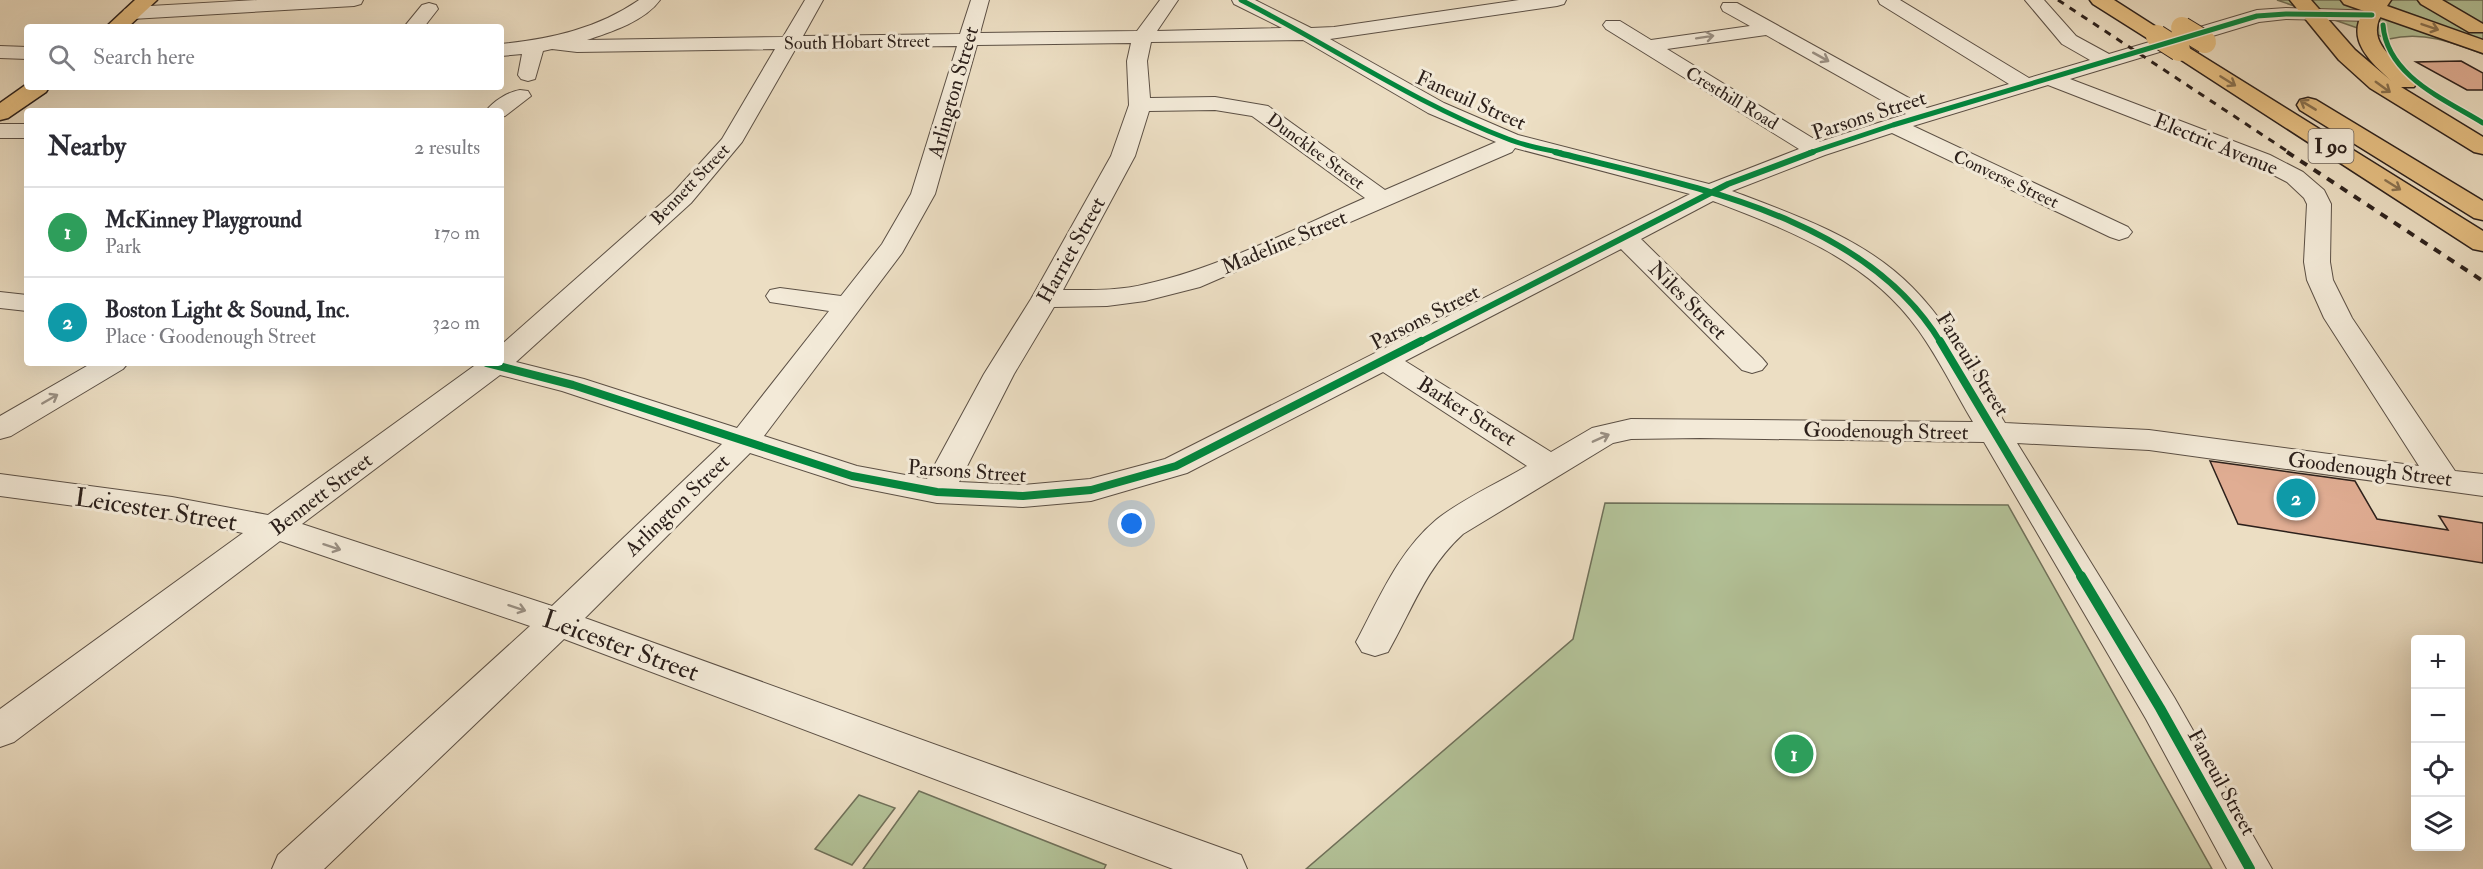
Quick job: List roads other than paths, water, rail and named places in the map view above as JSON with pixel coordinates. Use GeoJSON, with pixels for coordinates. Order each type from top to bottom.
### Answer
{"type":"FeatureCollection","features":[{"type":"Feature","properties":{"kind":"main road","name":"I 90"},"geometry":{"type":"LineString","coordinates":[[2100,0],[2160,26],[2483,243]]}},
{"type":"Feature","properties":{"kind":"main road"},"geometry":{"type":"LineString","coordinates":[[2351,0],[2483,47]]}},
{"type":"Feature","properties":{"kind":"main road"},"geometry":{"type":"LineString","coordinates":[[2428,0],[2483,31]]}},
{"type":"Feature","properties":{"kind":"main road"},"geometry":{"type":"LineString","coordinates":[[2304,5],[2347,55],[2378,83],[2483,145]]}},
{"type":"Feature","properties":{"kind":"main road"},"geometry":{"type":"LineString","coordinates":[[119,24],[139,7]]}},
{"type":"Feature","properties":{"kind":"main road"},"geometry":{"type":"LineString","coordinates":[[2376,8],[2367,32],[2369,42],[2380,56],[2415,89],[2483,145]]}},
{"type":"Feature","properties":{"kind":"main road","name":"I 90"},"geometry":{"type":"LineString","coordinates":[[2180,39],[2205,42],[2483,212]]}},
{"type":"Feature","properties":{"kind":"main road"},"geometry":{"type":"LineString","coordinates":[[0,113],[34,90]]}},
{"type":"Feature","properties":{"kind":"street"},"geometry":{"type":"LineString","coordinates":[[139,7],[354,0]]}},
{"type":"Feature","properties":{"kind":"street"},"geometry":{"type":"LineString","coordinates":[[504,50],[543,45],[594,31],[624,18],[651,0]]}},
{"type":"Feature","properties":{"kind":"street","name":"Bennett Street"},"geometry":{"type":"LineString","coordinates":[[504,355],[682,198],[716,161],[732,142],[814,0]]}},
{"type":"Feature","properties":{"kind":"street","name":"Arlington Street"},"geometry":{"type":"LineString","coordinates":[[294,869],[558,622],[743,442],[893,247],[923,194],[980,0]]}},
{"type":"Feature","properties":{"kind":"street","name":"Harriet Street"},"geometry":{"type":"LineString","coordinates":[[937,492],[999,374],[1045,298],[1123,156],[1140,105],[1137,61],[1142,38],[1169,0]]}},
{"type":"Feature","properties":{"kind":"street"},"geometry":{"type":"LineString","coordinates":[[1245,2],[1276,0]]}},
{"type":"Feature","properties":{"kind":"street","name":"South Hobart Street"},"geometry":{"type":"LineString","coordinates":[[543,45],[968,41],[1334,33],[1470,7],[1557,0]]}},
{"type":"Feature","properties":{"kind":"street","name":"Electric Avenue"},"geometry":{"type":"LineString","coordinates":[[1887,0],[2038,82],[2254,156],[2281,169],[2307,186],[2319,204],[2317,262],[2320,280],[2338,318],[2443,478]]}},
{"type":"Feature","properties":{"kind":"street"},"geometry":{"type":"LineString","coordinates":[[2034,0],[2069,40],[2107,61]]}},
{"type":"Feature","properties":{"kind":"street","name":"Faneuil Street"},"geometry":{"type":"LineString","coordinates":[[1245,2],[1436,108],[1510,140],[1711,192],[1793,223],[1833,242],[1874,267],[1904,293],[1932,328],[2165,717],[2250,869]]}},
{"type":"Feature","properties":{"kind":"street","name":"Parsons Street"},"geometry":{"type":"LineString","coordinates":[[504,366],[573,385],[852,476],[937,492],[1023,496],[1091,490],[1176,466],[1711,192],[1817,150],[2257,16],[2280,14],[2304,5],[2376,8]]}},
{"type":"Feature","properties":{"kind":"street"},"geometry":{"type":"LineString","coordinates":[[1730,7],[1925,116]]}},
{"type":"Feature","properties":{"kind":"street"},"geometry":{"type":"LineString","coordinates":[[416,24],[429,9]]}},
{"type":"Feature","properties":{"kind":"street","name":"Cresthill Road"},"geometry":{"type":"LineString","coordinates":[[1613,25],[1817,150]]}},
{"type":"Feature","properties":{"kind":"street","name":"Cresthill Road"},"geometry":{"type":"LineString","coordinates":[[1647,46],[1770,29]]}},
{"type":"Feature","properties":{"kind":"street"},"geometry":{"type":"LineString","coordinates":[[528,75],[543,45]]}},
{"type":"Feature","properties":{"kind":"street"},"geometry":{"type":"LineString","coordinates":[[0,52],[24,53]]}},
{"type":"Feature","properties":{"kind":"street"},"geometry":{"type":"LineString","coordinates":[[502,108],[520,96]]}},
{"type":"Feature","properties":{"kind":"street","name":"Duncklee Street"},"geometry":{"type":"LineString","coordinates":[[1140,105],[1218,103],[1241,105],[1260,111],[1382,199]]}},
{"type":"Feature","properties":{"kind":"street","name":"Converse Street"},"geometry":{"type":"LineString","coordinates":[[1893,126],[2119,232]]}},
{"type":"Feature","properties":{"kind":"street"},"geometry":{"type":"LineString","coordinates":[[0,131],[24,131]]}},
{"type":"Feature","properties":{"kind":"street","name":"Madeline Street"},"geometry":{"type":"LineString","coordinates":[[1045,298],[1145,293],[1190,281],[1504,147],[1510,140]]}},
{"type":"Feature","properties":{"kind":"street","name":"Niles Street"},"geometry":{"type":"LineString","coordinates":[[1623,236],[1752,364]]}},
{"type":"Feature","properties":{"kind":"street"},"geometry":{"type":"LineString","coordinates":[[780,296],[848,305]]}},
{"type":"Feature","properties":{"kind":"street"},"geometry":{"type":"LineString","coordinates":[[0,300],[24,303]]}},
{"type":"Feature","properties":{"kind":"street","name":"Barker Street"},"geometry":{"type":"LineString","coordinates":[[1382,359],[1550,466]]}},
{"type":"Feature","properties":{"kind":"street"},"geometry":{"type":"LineString","coordinates":[[0,429],[108,366]]}},
{"type":"Feature","properties":{"kind":"street","name":"Bennett Street"},"geometry":{"type":"LineString","coordinates":[[0,731],[491,366]]}},
{"type":"Feature","properties":{"kind":"street","name":"Goodenough Street"},"geometry":{"type":"LineString","coordinates":[[1375,642],[1418,558],[1451,526],[1603,435],[1630,429],[1994,432],[2149,440],[2483,484]]}},
{"type":"Feature","properties":{"kind":"street","name":"Leicester Street"},"geometry":{"type":"LineString","coordinates":[[0,485],[172,508],[276,528],[558,622],[1225,869]]}},
{"type":"Feature","properties":{"kind":"railway"},"geometry":{"type":"LineString","coordinates":[[2058,0],[2290,153]]}},
{"type":"Feature","properties":{"kind":"railway"},"geometry":{"type":"LineString","coordinates":[[2287,152],[2483,281]]}},
{"type":"Feature","properties":{"kind":"place","name":"Boston Light & Sound, Inc."},"geometry":{"type":"Point","coordinates":[2296,498]}},
{"type":"Feature","properties":{"kind":"place","name":"McKinney Playground"},"geometry":{"type":"Point","coordinates":[1794,754]}}]}
